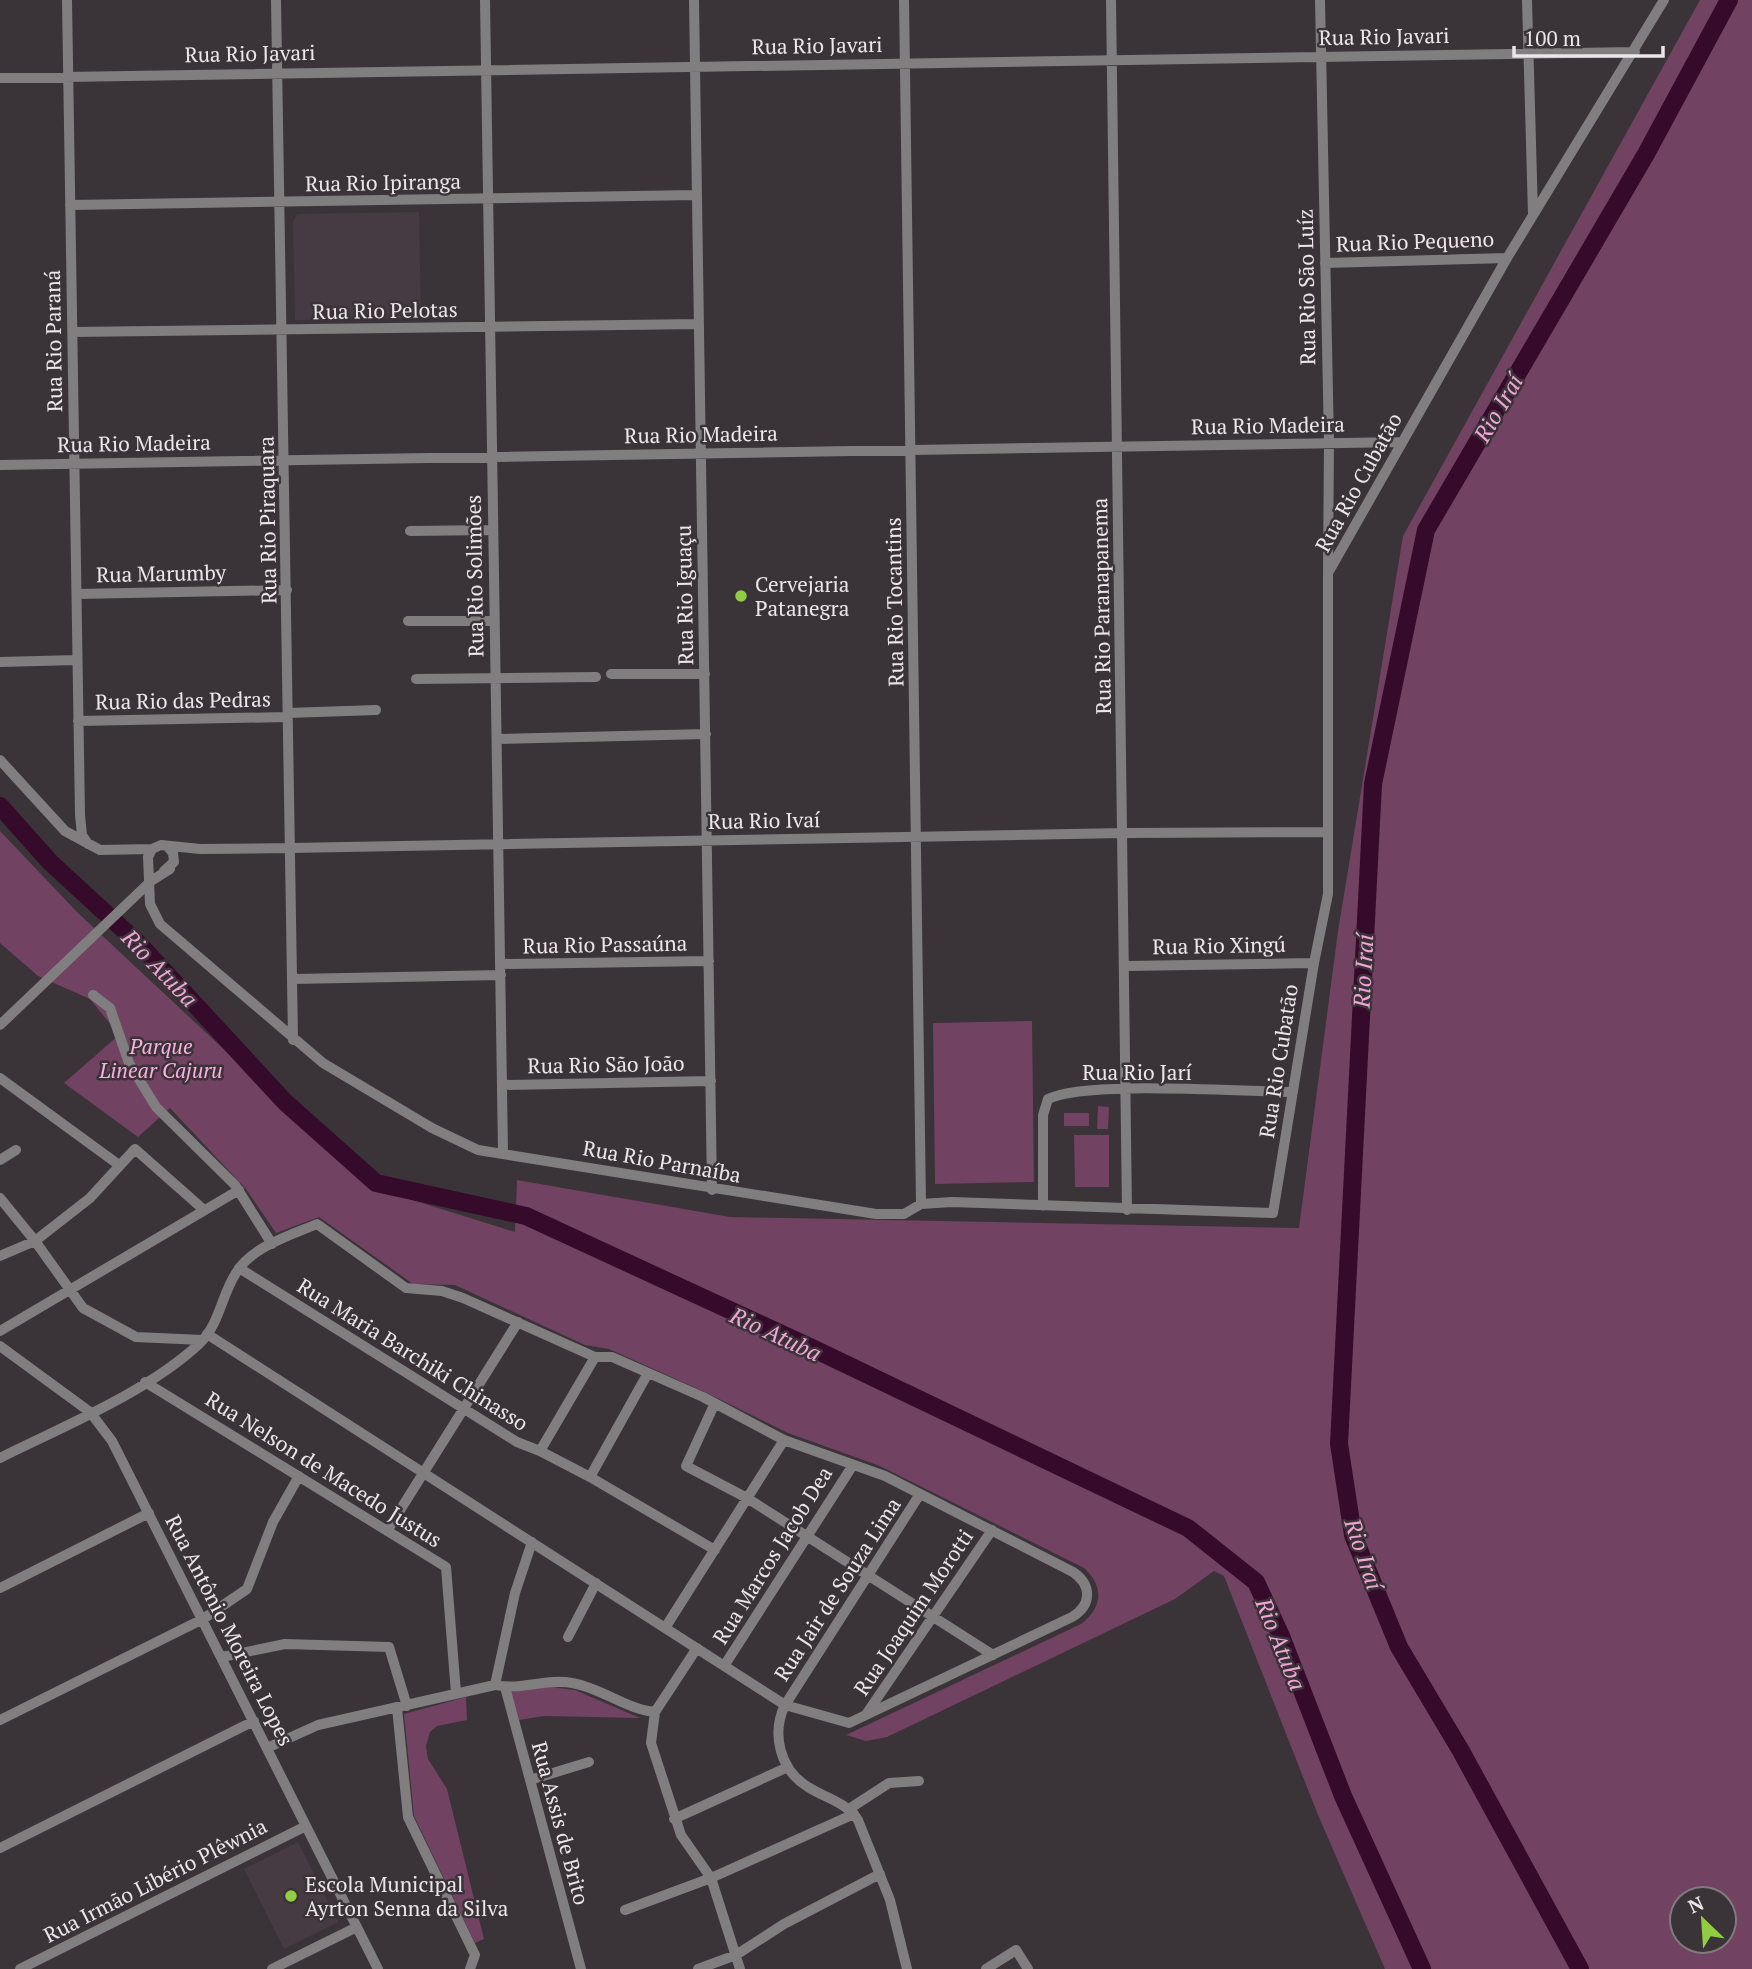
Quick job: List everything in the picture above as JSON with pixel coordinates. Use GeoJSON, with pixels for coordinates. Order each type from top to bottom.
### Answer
{"type":"FeatureCollection","features":[{"type":"Feature","properties":{"kind":"street","name":"Rua Rio Paraná"},"geometry":{"type":"LineString","coordinates":[[67,0],[80,828],[90,845]]}},
{"type":"Feature","properties":{"kind":"street","name":"Rua Rio Piraquara"},"geometry":{"type":"LineString","coordinates":[[276,0],[288,590],[293,1040]]}},
{"type":"Feature","properties":{"kind":"street","name":"Rua Rio Solimões"},"geometry":{"type":"LineString","coordinates":[[485,0],[503,1152]]}},
{"type":"Feature","properties":{"kind":"street","name":"Rua Rio Iguaçu"},"geometry":{"type":"LineString","coordinates":[[694,0],[712,1190]]}},
{"type":"Feature","properties":{"kind":"street","name":"Rua Rio Tocantins"},"geometry":{"type":"LineString","coordinates":[[904,0],[921,1204]]}},
{"type":"Feature","properties":{"kind":"street","name":"Rua Rio Paranapanema"},"geometry":{"type":"LineString","coordinates":[[1111,0],[1126,966],[1127,1210]]}},
{"type":"Feature","properties":{"kind":"street","name":"Rua Rio São Luíz"},"geometry":{"type":"LineString","coordinates":[[1320,0],[1329,443],[1328,573]]}},
{"type":"Feature","properties":{"kind":"street"},"geometry":{"type":"LineString","coordinates":[[1527,0],[1533,217]]}},
{"type":"Feature","properties":{"kind":"street","name":"Rua Rio Cubatão"},"geometry":{"type":"LineString","coordinates":[[1273,1213],[1314,962],[1328,894],[1328,573],[1507,258],[1635,52],[1664,0]]}},
{"type":"Feature","properties":{"kind":"street","name":"Rua Rio Javari"},"geometry":{"type":"LineString","coordinates":[[0,78],[1635,52]]}},
{"type":"Feature","properties":{"kind":"street"},"geometry":{"type":"LineString","coordinates":[[1531,189],[1540,204]]}},
{"type":"Feature","properties":{"kind":"street","name":"Rua Rio Ipiranga"},"geometry":{"type":"LineString","coordinates":[[70,205],[280,204],[697,195]]}},
{"type":"Feature","properties":{"kind":"street","name":"Rua Rio Pequeno"},"geometry":{"type":"LineString","coordinates":[[1325,263],[1507,258]]}},
{"type":"Feature","properties":{"kind":"street","name":"Rua Rio Pelotas"},"geometry":{"type":"LineString","coordinates":[[73,332],[699,324]]}},
{"type":"Feature","properties":{"kind":"street","name":"Rua Rio Madeira"},"geometry":{"type":"LineString","coordinates":[[0,465],[1402,442]]}},
{"type":"Feature","properties":{"kind":"street"},"geometry":{"type":"LineString","coordinates":[[410,531],[492,530]]}},
{"type":"Feature","properties":{"kind":"street","name":"Rua Marumby"},"geometry":{"type":"LineString","coordinates":[[77,594],[288,590]]}},
{"type":"Feature","properties":{"kind":"street"},"geometry":{"type":"LineString","coordinates":[[408,621],[494,621]]}},
{"type":"Feature","properties":{"kind":"street"},"geometry":{"type":"LineString","coordinates":[[0,662],[77,660]]}},
{"type":"Feature","properties":{"kind":"street"},"geometry":{"type":"LineString","coordinates":[[611,674],[705,674]]}},
{"type":"Feature","properties":{"kind":"street"},"geometry":{"type":"LineString","coordinates":[[416,679],[596,677]]}},
{"type":"Feature","properties":{"kind":"street","name":"Rua Rio das Pedras"},"geometry":{"type":"LineString","coordinates":[[78,721],[376,710]]}},
{"type":"Feature","properties":{"kind":"street"},"geometry":{"type":"LineString","coordinates":[[497,739],[706,734]]}},
{"type":"Feature","properties":{"kind":"street"},"geometry":{"type":"LineString","coordinates":[[0,760],[56,822],[90,845],[100,850],[152,849],[167,846],[173,853],[172,865],[154,870],[148,862]]}},
{"type":"Feature","properties":{"kind":"street","name":"Rua Rio Ivaí"},"geometry":{"type":"LineString","coordinates":[[167,846],[200,849],[291,848],[917,836],[1328,832]]}},
{"type":"Feature","properties":{"kind":"street"},"geometry":{"type":"LineString","coordinates":[[151,881],[148,862],[152,849]]}},
{"type":"Feature","properties":{"kind":"street","name":"Rua Rio Ivaí"},"geometry":{"type":"LineString","coordinates":[[0,1025],[151,881],[200,849]]}},
{"type":"Feature","properties":{"kind":"street","name":"Rua Rio Parnaíba"},"geometry":{"type":"LineString","coordinates":[[151,881],[150,905],[160,924],[293,1040],[323,1063],[432,1128],[478,1150],[503,1152],[712,1190],[876,1214],[904,1214],[921,1204],[1273,1213]]}},
{"type":"Feature","properties":{"kind":"street","name":"Rua Rio Passaúna"},"geometry":{"type":"LineString","coordinates":[[293,979],[709,961]]}},
{"type":"Feature","properties":{"kind":"street","name":"Rua Rio Xingú"},"geometry":{"type":"LineString","coordinates":[[1126,966],[1314,962]]}},
{"type":"Feature","properties":{"kind":"street"},"geometry":{"type":"LineString","coordinates":[[93,995],[110,1008],[130,1063],[156,1107],[239,1190],[272,1244]]}},
{"type":"Feature","properties":{"kind":"street"},"geometry":{"type":"LineString","coordinates":[[0,1078],[119,1165]]}},
{"type":"Feature","properties":{"kind":"street","name":"Rua Rio São João"},"geometry":{"type":"LineString","coordinates":[[502,1085],[711,1081]]}},
{"type":"Feature","properties":{"kind":"street","name":"Rua Rio Jarí"},"geometry":{"type":"LineString","coordinates":[[1043,1206],[1043,1115],[1048,1099],[1058,1094],[1127,1090],[1293,1092]]}},
{"type":"Feature","properties":{"kind":"street"},"geometry":{"type":"LineString","coordinates":[[0,1256],[35,1241],[90,1198],[135,1149],[204,1210]]}},
{"type":"Feature","properties":{"kind":"street"},"geometry":{"type":"LineString","coordinates":[[0,1160],[16,1150]]}},
{"type":"Feature","properties":{"kind":"street"},"geometry":{"type":"LineString","coordinates":[[0,1331],[239,1190]]}},
{"type":"Feature","properties":{"kind":"street"},"geometry":{"type":"LineString","coordinates":[[0,1198],[83,1308],[136,1337],[205,1337],[424,1473],[785,1705],[849,1723],[1078,1614],[1086,1604],[1088,1593],[1083,1581],[1073,1572],[920,1494],[784,1440],[715,1403],[612,1357],[595,1357],[453,1294],[406,1288],[317,1224],[272,1244],[239,1268],[205,1337],[145,1382],[0,1458]]}},
{"type":"Feature","properties":{"kind":"street","name":"Rua Maria Barchiki Chinasso"},"geometry":{"type":"LineString","coordinates":[[239,1268],[517,1442],[541,1451],[590,1477],[715,1550]]}},
{"type":"Feature","properties":{"kind":"street"},"geometry":{"type":"LineString","coordinates":[[387,1531],[518,1322]]}},
{"type":"Feature","properties":{"kind":"street","name":"Rua Antônio Moreira Lopes"},"geometry":{"type":"LineString","coordinates":[[0,1346],[90,1412],[112,1441],[378,1969]]}},
{"type":"Feature","properties":{"kind":"street"},"geometry":{"type":"LineString","coordinates":[[541,1451],[595,1357]]}},
{"type":"Feature","properties":{"kind":"street"},"geometry":{"type":"LineString","coordinates":[[590,1477],[648,1373]]}},
{"type":"Feature","properties":{"kind":"street","name":"Rua Nelson de Macedo Justus"},"geometry":{"type":"LineString","coordinates":[[145,1382],[446,1567],[456,1693]]}},
{"type":"Feature","properties":{"kind":"street"},"geometry":{"type":"LineString","coordinates":[[715,1403],[686,1466],[747,1498],[993,1655]]}},
{"type":"Feature","properties":{"kind":"street"},"geometry":{"type":"LineString","coordinates":[[665,1628],[784,1440]]}},
{"type":"Feature","properties":{"kind":"street","name":"Rua Marcos Jacob Dea"},"geometry":{"type":"LineString","coordinates":[[724,1666],[852,1465]]}},
{"type":"Feature","properties":{"kind":"street"},"geometry":{"type":"LineString","coordinates":[[0,1720],[203,1619],[247,1588],[273,1522],[299,1476]]}},
{"type":"Feature","properties":{"kind":"street","name":"Rua Jair de Souza Lima"},"geometry":{"type":"LineString","coordinates":[[785,1705],[920,1494]]}},
{"type":"Feature","properties":{"kind":"street"},"geometry":{"type":"LineString","coordinates":[[0,1588],[149,1513]]}},
{"type":"Feature","properties":{"kind":"street","name":"Rua Joaquim Morotti"},"geometry":{"type":"LineString","coordinates":[[866,1715],[992,1531]]}},
{"type":"Feature","properties":{"kind":"street","name":"Rua Assis de Brito"},"geometry":{"type":"LineString","coordinates":[[532,1542],[515,1593],[500,1686],[530,1780],[581,1969]]}},
{"type":"Feature","properties":{"kind":"street"},"geometry":{"type":"LineString","coordinates":[[568,1637],[596,1583]]}},
{"type":"Feature","properties":{"kind":"street"},"geometry":{"type":"LineString","coordinates":[[222,1657],[285,1644],[388,1647],[402,1707],[408,1817],[475,1955],[470,1969]]}},
{"type":"Feature","properties":{"kind":"street"},"geometry":{"type":"LineString","coordinates":[[697,1648],[655,1712],[651,1733],[652,1752],[674,1819],[686,1846],[711,1878],[740,1969]]}},
{"type":"Feature","properties":{"kind":"street"},"geometry":{"type":"LineString","coordinates":[[267,1748],[311,1727],[456,1693],[550,1681],[575,1683],[634,1708],[655,1712]]}},
{"type":"Feature","properties":{"kind":"street"},"geometry":{"type":"LineString","coordinates":[[785,1705],[778,1735],[788,1767],[804,1786],[851,1812],[880,1874],[907,1969]]}},
{"type":"Feature","properties":{"kind":"street"},"geometry":{"type":"LineString","coordinates":[[0,1848],[254,1721]]}},
{"type":"Feature","properties":{"kind":"street"},"geometry":{"type":"LineString","coordinates":[[530,1780],[589,1762]]}},
{"type":"Feature","properties":{"kind":"street"},"geometry":{"type":"LineString","coordinates":[[674,1819],[788,1767]]}},
{"type":"Feature","properties":{"kind":"street"},"geometry":{"type":"LineString","coordinates":[[625,1910],[711,1878],[851,1812],[889,1783],[909,1784],[919,1781]]}},
{"type":"Feature","properties":{"kind":"street","name":"Rua Irmão Libério Plêwnia"},"geometry":{"type":"LineString","coordinates":[[20,1969],[306,1826]]}},
{"type":"Feature","properties":{"kind":"street"},"geometry":{"type":"LineString","coordinates":[[698,1969],[736,1955],[784,1924],[880,1874]]}},
{"type":"Feature","properties":{"kind":"street"},"geometry":{"type":"LineString","coordinates":[[272,1969],[357,1927]]}},
{"type":"Feature","properties":{"kind":"street"},"geometry":{"type":"LineString","coordinates":[[986,1969],[1016,1951],[1028,1969]]}},
{"type":"Feature","properties":{"kind":"shaded area"},"geometry":{"type":"Polygon","coordinates":[[[419,212],[421,318],[295,320],[293,222],[297,214],[419,212]]]}},
{"type":"Feature","properties":{"kind":"shaded area","name":"Escola Municipal Ayrton Senna da Silva"},"geometry":{"type":"Polygon","coordinates":[[[298,1842],[338,1922],[284,1949],[244,1869],[298,1842]]]}},
{"type":"Feature","properties":{"kind":"green space","name":"Parque Linear Cajuru"},"geometry":{"type":"Polygon","coordinates":[[[1700,0],[1752,0],[1752,1969],[1385,1969],[1318,1815],[1224,1576],[1214,1571],[1175,1599],[887,1737],[866,1741],[846,1735],[1081,1624],[1097,1604],[1098,1589],[1091,1575],[1084,1568],[880,1466],[788,1433],[609,1349],[585,1345],[455,1285],[413,1284],[319,1217],[276,1233],[246,1189],[170,1108],[138,1137],[64,1083],[119,1035],[90,999],[38,976],[0,943],[0,831],[77,912],[371,1187],[515,1232],[517,1180],[730,1217],[1299,1228],[1338,931],[1403,536],[1700,0]]]}},
{"type":"Feature","properties":{"kind":"green space"},"geometry":{"type":"Polygon","coordinates":[[[1032,1021],[1034,1182],[935,1184],[933,1023],[1032,1021]]]}},
{"type":"Feature","properties":{"kind":"green space"},"geometry":{"type":"Polygon","coordinates":[[[1098,1106],[1109,1107],[1108,1129],[1097,1129],[1098,1106]]]}},
{"type":"Feature","properties":{"kind":"green space"},"geometry":{"type":"Polygon","coordinates":[[[1064,1113],[1089,1113],[1089,1126],[1064,1126],[1064,1113]]]}},
{"type":"Feature","properties":{"kind":"green space"},"geometry":{"type":"Polygon","coordinates":[[[1074,1135],[1109,1135],[1109,1187],[1075,1187],[1074,1135]]]}},
{"type":"Feature","properties":{"kind":"green space"},"geometry":{"type":"Polygon","coordinates":[[[549,1687],[575,1690],[640,1718],[544,1716],[519,1720],[511,1692],[549,1687]]]}},
{"type":"Feature","properties":{"kind":"green space"},"geometry":{"type":"Polygon","coordinates":[[[466,1697],[467,1720],[437,1726],[430,1732],[426,1746],[428,1759],[447,1789],[484,1939],[475,1943],[414,1816],[404,1714],[466,1697]]]}},
{"type":"Feature","properties":{"kind":"waterway","name":"Rio Iraí"},"geometry":{"type":"LineString","coordinates":[[1580,1969],[1461,1751],[1399,1647],[1353,1535],[1339,1444],[1373,784],[1426,530],[1646,154],[1729,0]]}},
{"type":"Feature","properties":{"kind":"waterway","name":"Rio Atuba"},"geometry":{"type":"LineString","coordinates":[[0,806],[50,862],[139,944],[285,1102],[376,1183],[526,1216],[814,1349],[1188,1528],[1256,1582],[1281,1636],[1343,1796],[1422,1969]]}},
{"type":"Feature","properties":{"kind":"place","name":"Cervejaria Patanegra"},"geometry":{"type":"Point","coordinates":[741,596]}},
{"type":"Feature","properties":{"kind":"place","name":"Escola Municipal Ayrton Senna da Silva"},"geometry":{"type":"Point","coordinates":[291,1896]}}]}
